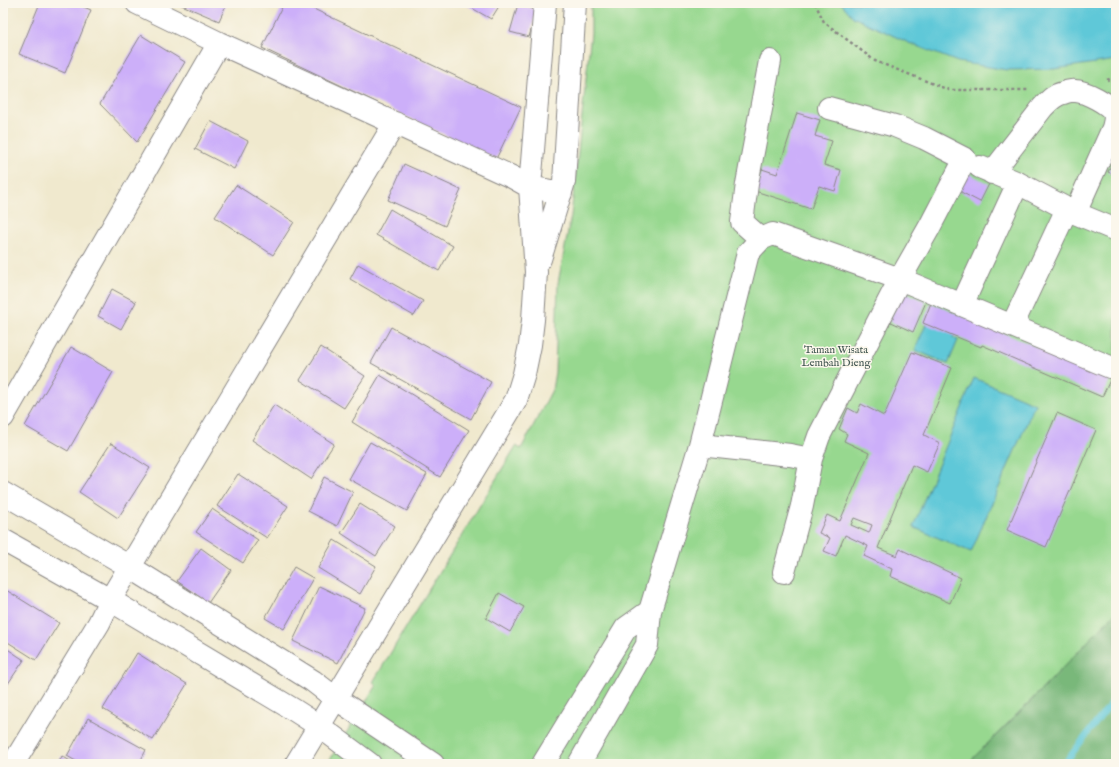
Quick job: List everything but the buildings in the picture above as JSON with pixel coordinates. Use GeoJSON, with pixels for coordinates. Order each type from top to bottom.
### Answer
{"type":"FeatureCollection","features":[{"type":"Feature","properties":{"kind":"street"},"geometry":{"type":"LineString","coordinates":[[137,3],[219,43],[395,122],[512,177],[530,187],[561,193]]}},
{"type":"Feature","properties":{"kind":"street"},"geometry":{"type":"LineString","coordinates":[[296,764],[516,400],[524,374],[530,345],[536,272],[530,187],[545,3]]}},
{"type":"Feature","properties":{"kind":"street"},"geometry":{"type":"LineString","coordinates":[[536,272],[564,182],[575,3]]}},
{"type":"Feature","properties":{"kind":"street"},"geometry":{"type":"LineString","coordinates":[[3,417],[219,43]]}},
{"type":"Feature","properties":{"kind":"street"},"geometry":{"type":"LineString","coordinates":[[761,239],[742,222],[747,184],[770,61]]}},
{"type":"Feature","properties":{"kind":"street"},"geometry":{"type":"LineString","coordinates":[[992,173],[1043,107],[1052,98],[1063,92],[1075,91],[1088,94],[1108,106],[1114,112],[1115,120],[1113,128],[1012,326]]}},
{"type":"Feature","properties":{"kind":"street"},"geometry":{"type":"LineString","coordinates":[[829,108],[895,126],[924,138],[992,173],[1018,182],[1071,211],[1116,230]]}},
{"type":"Feature","properties":{"kind":"street"},"geometry":{"type":"LineString","coordinates":[[13,764],[99,623],[110,600],[395,122]]}},
{"type":"Feature","properties":{"kind":"street"},"geometry":{"type":"LineString","coordinates":[[784,572],[802,506],[810,459],[819,436],[900,279],[965,160]]}},
{"type":"Feature","properties":{"kind":"street"},"geometry":{"type":"LineString","coordinates":[[962,305],[1018,182]]}},
{"type":"Feature","properties":{"kind":"street"},"geometry":{"type":"LineString","coordinates":[[579,764],[647,645],[650,611],[700,445],[748,253],[761,239],[773,234],[900,279],[1110,367]]}},
{"type":"Feature","properties":{"kind":"street"},"geometry":{"type":"LineString","coordinates":[[700,445],[810,459]]}},
{"type":"Feature","properties":{"kind":"street"},"geometry":{"type":"LineString","coordinates":[[3,493],[130,567],[313,681],[335,698],[434,764]]}},
{"type":"Feature","properties":{"kind":"street"},"geometry":{"type":"LineString","coordinates":[[3,540],[110,600],[319,726],[370,764]]}},
{"type":"Feature","properties":{"kind":"street"},"geometry":{"type":"LineString","coordinates":[[543,764],[626,628],[650,611]]}},
{"type":"Feature","properties":{"kind":"path"},"geometry":{"type":"LineString","coordinates":[[815,3],[824,22],[875,61],[949,90],[1036,90]]}},
{"type":"Feature","properties":{"kind":"path"},"geometry":{"type":"LineString","coordinates":[[1075,91],[1116,76]]}},
{"type":"Feature","properties":{"kind":"green space","name":"Taman Wisata Lembah Dieng"},"geometry":{"type":"Polygon","coordinates":[[[591,3],[1116,3],[1116,616],[967,764],[327,764],[376,685],[373,682],[516,446],[521,449],[552,390],[555,372],[558,283],[571,216],[591,33],[591,3]]]}},
{"type":"Feature","properties":{"kind":"green space"},"geometry":{"type":"Polygon","coordinates":[[[1116,612],[1116,764],[967,764],[1030,702],[1116,612]]]}},
{"type":"Feature","properties":{"kind":"water"},"geometry":{"type":"Polygon","coordinates":[[[841,3],[1116,3],[1116,60],[1054,69],[1007,70],[958,62],[909,43],[853,17],[841,3]]]}},
{"type":"Feature","properties":{"kind":"water"},"geometry":{"type":"Polygon","coordinates":[[[927,322],[955,334],[953,338],[958,340],[948,364],[915,350],[927,322]]]}},
{"type":"Feature","properties":{"kind":"water"},"geometry":{"type":"Polygon","coordinates":[[[974,378],[1035,404],[971,552],[913,527],[974,378]]]}},
{"type":"Feature","properties":{"kind":"waterway"},"geometry":{"type":"LineString","coordinates":[[1064,764],[1116,697]]}}]}
